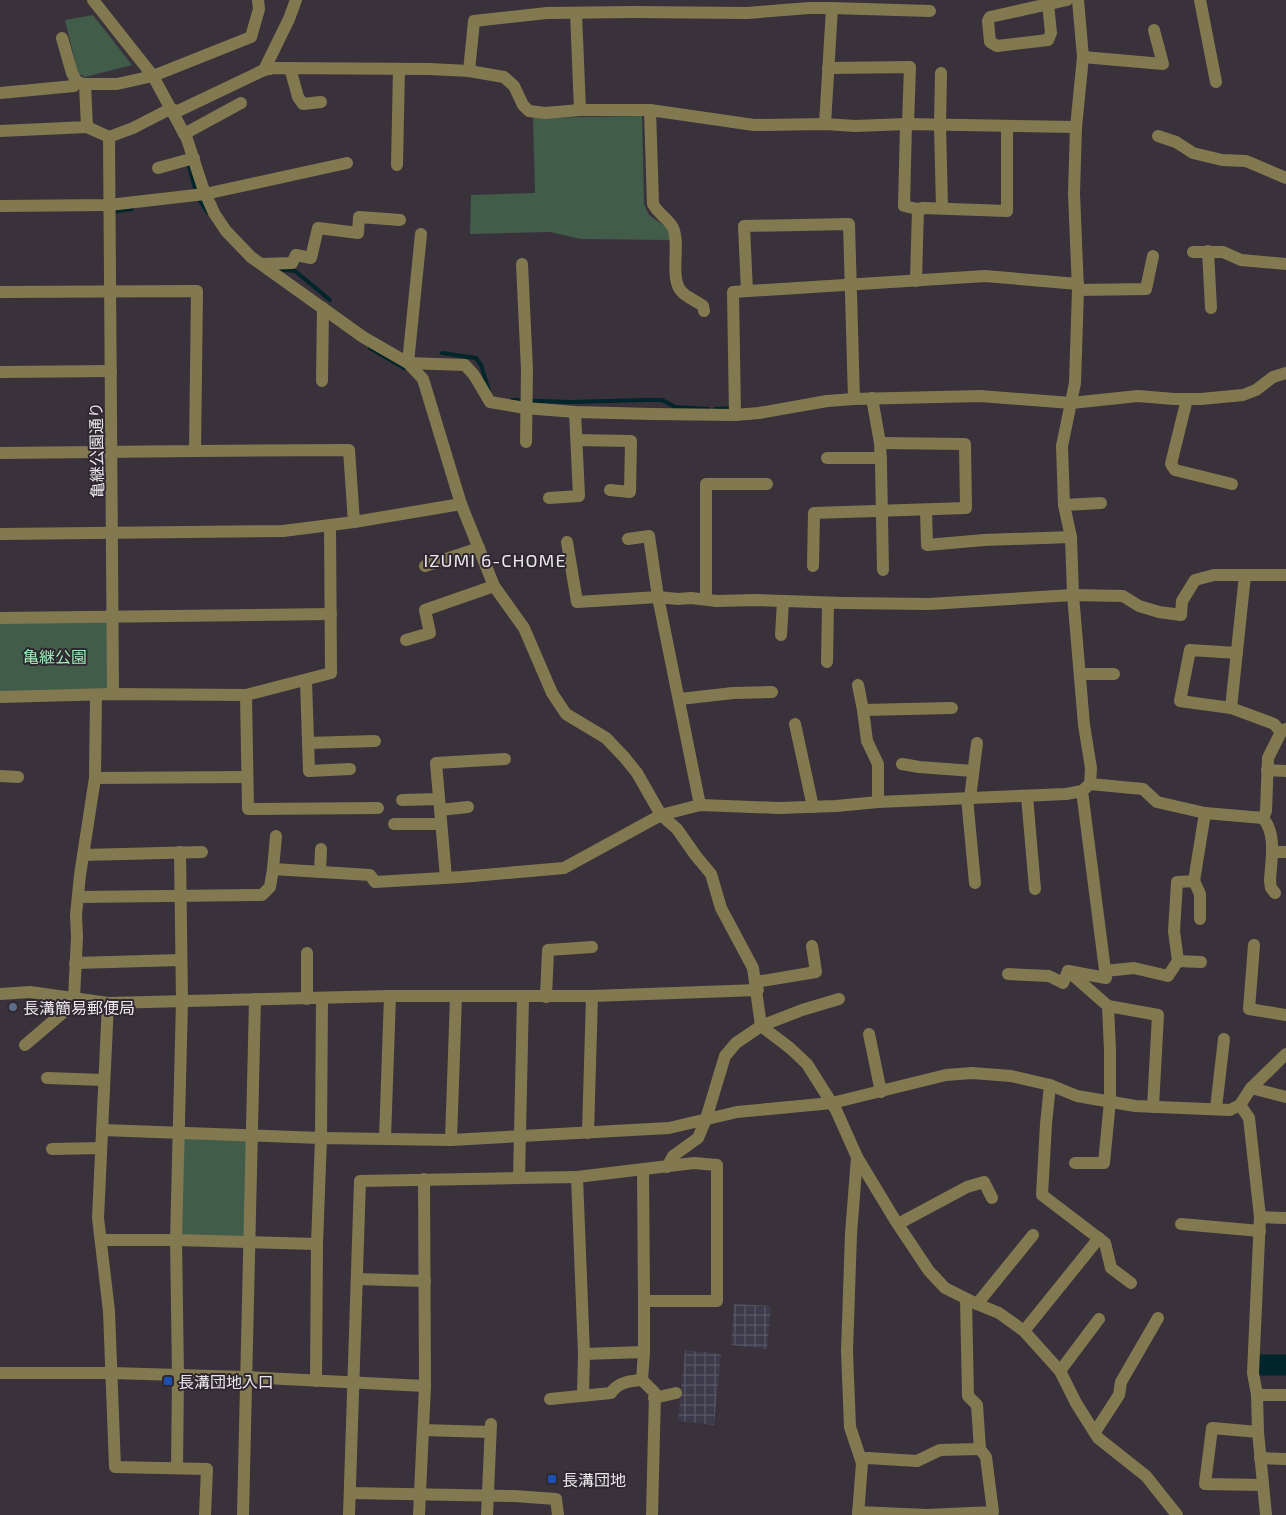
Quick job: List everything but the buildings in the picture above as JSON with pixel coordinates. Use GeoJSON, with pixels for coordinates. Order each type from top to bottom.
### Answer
{"type":"FeatureCollection","features":[{"type":"Feature","properties":{"kind":"street"},"geometry":{"type":"LineString","coordinates":[[93,0],[153,76],[188,140],[205,194],[214,213],[239,246],[363,337],[408,363],[424,379],[461,504],[494,586],[524,628],[552,693],[566,714],[606,738],[625,758],[637,773],[661,815],[676,829],[711,874],[721,908],[753,968],[762,1026],[807,1064],[832,1103],[857,1157],[929,1271],[945,1288],[999,1313],[1024,1331],[1060,1371],[1076,1404],[1098,1438],[1146,1476],[1177,1515]]}},
{"type":"Feature","properties":{"kind":"street"},"geometry":{"type":"LineString","coordinates":[[0,93],[74,86],[81,83],[117,84],[153,76],[251,37],[259,9],[258,0]]}},
{"type":"Feature","properties":{"kind":"street"},"geometry":{"type":"LineString","coordinates":[[264,70],[289,19],[296,0]]}},
{"type":"Feature","properties":{"kind":"street"},"geometry":{"type":"LineString","coordinates":[[1048,4],[1051,33],[1048,40],[997,46],[990,42],[988,21],[990,17],[1048,4],[1067,0]]}},
{"type":"Feature","properties":{"kind":"street"},"geometry":{"type":"LineString","coordinates":[[1068,971],[1106,978],[1086,788],[1091,768],[1084,725],[1070,537],[1064,505],[1062,446],[1075,383],[1078,287],[1074,193],[1076,127],[1083,57],[1078,0]]}},
{"type":"Feature","properties":{"kind":"street"},"geometry":{"type":"LineString","coordinates":[[1200,0],[1216,82]]}},
{"type":"Feature","properties":{"kind":"street"},"geometry":{"type":"LineString","coordinates":[[469,71],[474,21],[547,13],[576,13],[634,6],[747,13],[868,4],[930,11]]}},
{"type":"Feature","properties":{"kind":"street"},"geometry":{"type":"LineString","coordinates":[[826,124],[832,8]]}},
{"type":"Feature","properties":{"kind":"street"},"geometry":{"type":"LineString","coordinates":[[576,13],[580,110]]}},
{"type":"Feature","properties":{"kind":"street"},"geometry":{"type":"LineString","coordinates":[[1083,57],[1163,64],[1154,30]]}},
{"type":"Feature","properties":{"kind":"street"},"geometry":{"type":"LineString","coordinates":[[62,38],[72,73],[81,83],[87,127]]}},
{"type":"Feature","properties":{"kind":"street"},"geometry":{"type":"LineString","coordinates":[[828,68],[910,67],[904,206],[918,209],[942,208],[1007,211],[1008,126]]}},
{"type":"Feature","properties":{"kind":"street"},"geometry":{"type":"LineString","coordinates":[[0,131],[87,127],[109,137],[142,124],[170,109],[178,111],[264,70],[274,68],[469,71],[504,77],[514,86],[523,105],[529,111],[545,113],[580,110],[650,110],[754,125],[826,124],[855,126],[907,124],[1076,127]]}},
{"type":"Feature","properties":{"kind":"street"},"geometry":{"type":"LineString","coordinates":[[290,68],[298,97],[303,104],[321,102]]}},
{"type":"Feature","properties":{"kind":"street"},"geometry":{"type":"LineString","coordinates":[[397,165],[399,69]]}},
{"type":"Feature","properties":{"kind":"street"},"geometry":{"type":"LineString","coordinates":[[941,73],[942,208]]}},
{"type":"Feature","properties":{"kind":"street"},"geometry":{"type":"LineString","coordinates":[[184,134],[241,103]]}},
{"type":"Feature","properties":{"kind":"street"},"geometry":{"type":"LineString","coordinates":[[650,110],[653,204],[658,213],[668,220],[673,227],[677,286],[683,293],[703,306],[704,311]]}},
{"type":"Feature","properties":{"kind":"street"},"geometry":{"type":"LineString","coordinates":[[1158,136],[1176,142],[1193,154],[1222,160],[1246,162],[1286,178]]}},
{"type":"Feature","properties":{"kind":"street","name":"亀継公園通り"},"geometry":{"type":"LineString","coordinates":[[109,137],[113,694]]}},
{"type":"Feature","properties":{"kind":"street"},"geometry":{"type":"LineString","coordinates":[[158,168],[194,158]]}},
{"type":"Feature","properties":{"kind":"street"},"geometry":{"type":"LineString","coordinates":[[0,206],[108,205],[205,194],[347,163]]}},
{"type":"Feature","properties":{"kind":"street"},"geometry":{"type":"LineString","coordinates":[[916,281],[918,209]]}},
{"type":"Feature","properties":{"kind":"street"},"geometry":{"type":"LineString","coordinates":[[262,264],[292,263],[296,256],[312,258],[318,228],[358,233],[359,216],[400,220]]}},
{"type":"Feature","properties":{"kind":"street"},"geometry":{"type":"LineString","coordinates":[[747,292],[744,226],[849,224],[854,399]]}},
{"type":"Feature","properties":{"kind":"street"},"geometry":{"type":"LineString","coordinates":[[408,363],[420,234]]}},
{"type":"Feature","properties":{"kind":"street"},"geometry":{"type":"LineString","coordinates":[[1208,251],[1211,308]]}},
{"type":"Feature","properties":{"kind":"street"},"geometry":{"type":"LineString","coordinates":[[1193,252],[1223,252],[1241,260],[1286,264]]}},
{"type":"Feature","properties":{"kind":"street"},"geometry":{"type":"LineString","coordinates":[[735,415],[733,292],[985,276],[1078,287],[1146,289],[1152,256]]}},
{"type":"Feature","properties":{"kind":"street"},"geometry":{"type":"LineString","coordinates":[[522,264],[527,370],[526,442]]}},
{"type":"Feature","properties":{"kind":"street"},"geometry":{"type":"LineString","coordinates":[[0,292],[197,291],[196,451]]}},
{"type":"Feature","properties":{"kind":"street"},"geometry":{"type":"LineString","coordinates":[[322,381],[323,308]]}},
{"type":"Feature","properties":{"kind":"street"},"geometry":{"type":"LineString","coordinates":[[408,363],[465,365],[474,375],[490,402],[525,408],[575,412],[735,415],[827,402],[872,398],[980,396],[1071,403],[1138,396],[1187,399],[1243,395],[1256,390],[1273,377],[1286,373]]}},
{"type":"Feature","properties":{"kind":"street"},"geometry":{"type":"LineString","coordinates":[[0,372],[111,371]]}},
{"type":"Feature","properties":{"kind":"street"},"geometry":{"type":"LineString","coordinates":[[872,398],[881,458],[883,570]]}},
{"type":"Feature","properties":{"kind":"street"},"geometry":{"type":"LineString","coordinates":[[1187,399],[1171,464],[1176,470],[1232,484]]}},
{"type":"Feature","properties":{"kind":"street"},"geometry":{"type":"LineString","coordinates":[[549,498],[579,496],[575,412]]}},
{"type":"Feature","properties":{"kind":"street"},"geometry":{"type":"LineString","coordinates":[[577,440],[631,441],[630,492],[610,490]]}},
{"type":"Feature","properties":{"kind":"street"},"geometry":{"type":"LineString","coordinates":[[813,566],[814,513],[966,508],[965,444],[880,443]]}},
{"type":"Feature","properties":{"kind":"street"},"geometry":{"type":"LineString","coordinates":[[0,453],[349,450],[354,522]]}},
{"type":"Feature","properties":{"kind":"street"},"geometry":{"type":"LineString","coordinates":[[827,458],[881,458]]}},
{"type":"Feature","properties":{"kind":"street"},"geometry":{"type":"LineString","coordinates":[[706,599],[706,484],[767,484]]}},
{"type":"Feature","properties":{"kind":"street"},"geometry":{"type":"LineString","coordinates":[[1064,505],[1101,503]]}},
{"type":"Feature","properties":{"kind":"street"},"geometry":{"type":"LineString","coordinates":[[0,534],[283,531],[354,522],[461,504]]}},
{"type":"Feature","properties":{"kind":"street"},"geometry":{"type":"LineString","coordinates":[[926,510],[927,545],[984,540],[1070,537]]}},
{"type":"Feature","properties":{"kind":"street"},"geometry":{"type":"LineString","coordinates":[[0,698],[113,694],[246,695],[331,673],[330,525]]}},
{"type":"Feature","properties":{"kind":"street"},"geometry":{"type":"LineString","coordinates":[[628,539],[649,536],[658,597],[700,805]]}},
{"type":"Feature","properties":{"kind":"street"},"geometry":{"type":"LineString","coordinates":[[567,542],[577,602],[658,597],[828,603],[929,604],[1073,595],[1123,596],[1139,606],[1159,612],[1181,615],[1182,601],[1195,580],[1214,575],[1286,576]]}},
{"type":"Feature","properties":{"kind":"street"},"geometry":{"type":"LineString","coordinates":[[425,566],[479,548]]}},
{"type":"Feature","properties":{"kind":"street"},"geometry":{"type":"LineString","coordinates":[[1232,708],[1245,575]]}},
{"type":"Feature","properties":{"kind":"street"},"geometry":{"type":"LineString","coordinates":[[406,640],[430,633],[425,610],[494,586]]}},
{"type":"Feature","properties":{"kind":"street"},"geometry":{"type":"LineString","coordinates":[[781,635],[783,601]]}},
{"type":"Feature","properties":{"kind":"street"},"geometry":{"type":"LineString","coordinates":[[827,662],[828,603]]}},
{"type":"Feature","properties":{"kind":"street"},"geometry":{"type":"LineString","coordinates":[[0,618],[331,614]]}},
{"type":"Feature","properties":{"kind":"street"},"geometry":{"type":"LineString","coordinates":[[1237,653],[1190,650],[1180,700],[1232,708],[1274,724],[1284,731],[1268,758],[1266,810],[1263,818]]}},
{"type":"Feature","properties":{"kind":"street"},"geometry":{"type":"LineString","coordinates":[[1080,674],[1114,674]]}},
{"type":"Feature","properties":{"kind":"street"},"geometry":{"type":"LineString","coordinates":[[306,681],[309,771],[350,769]]}},
{"type":"Feature","properties":{"kind":"street"},"geometry":{"type":"LineString","coordinates":[[858,685],[867,741],[878,764],[878,802]]}},
{"type":"Feature","properties":{"kind":"street"},"geometry":{"type":"LineString","coordinates":[[680,699],[733,693],[772,692]]}},
{"type":"Feature","properties":{"kind":"street"},"geometry":{"type":"LineString","coordinates":[[77,999],[75,963],[78,897],[95,778],[96,695]]}},
{"type":"Feature","properties":{"kind":"street"},"geometry":{"type":"LineString","coordinates":[[246,695],[248,809],[378,808]]}},
{"type":"Feature","properties":{"kind":"street"},"geometry":{"type":"LineString","coordinates":[[863,710],[952,708]]}},
{"type":"Feature","properties":{"kind":"street"},"geometry":{"type":"LineString","coordinates":[[795,724],[813,807]]}},
{"type":"Feature","properties":{"kind":"street"},"geometry":{"type":"LineString","coordinates":[[308,744],[375,741]]}},
{"type":"Feature","properties":{"kind":"street"},"geometry":{"type":"LineString","coordinates":[[975,883],[969,798],[976,743]]}},
{"type":"Feature","properties":{"kind":"street"},"geometry":{"type":"LineString","coordinates":[[446,878],[436,763],[505,758]]}},
{"type":"Feature","properties":{"kind":"street"},"geometry":{"type":"LineString","coordinates":[[902,764],[973,771]]}},
{"type":"Feature","properties":{"kind":"street"},"geometry":{"type":"LineString","coordinates":[[1267,770],[1286,772]]}},
{"type":"Feature","properties":{"kind":"street"},"geometry":{"type":"LineString","coordinates":[[0,776],[18,777]]}},
{"type":"Feature","properties":{"kind":"street"},"geometry":{"type":"LineString","coordinates":[[95,778],[247,777]]}},
{"type":"Feature","properties":{"kind":"street"},"geometry":{"type":"LineString","coordinates":[[273,869],[370,875],[375,882],[564,868],[661,815],[700,805],[779,808],[813,807],[878,802],[1066,794],[1086,788],[1143,789],[1157,802],[1205,813],[1263,818],[1269,825],[1272,834],[1270,880],[1272,888],[1276,893]]}},
{"type":"Feature","properties":{"kind":"street"},"geometry":{"type":"LineString","coordinates":[[1027,796],[1035,889]]}},
{"type":"Feature","properties":{"kind":"street"},"geometry":{"type":"LineString","coordinates":[[402,800],[468,807]]}},
{"type":"Feature","properties":{"kind":"street"},"geometry":{"type":"LineString","coordinates":[[1200,919],[1200,894],[1194,881],[1205,813]]}},
{"type":"Feature","properties":{"kind":"street"},"geometry":{"type":"LineString","coordinates":[[394,824],[441,824]]}},
{"type":"Feature","properties":{"kind":"street"},"geometry":{"type":"LineString","coordinates":[[78,897],[262,895],[270,887],[276,836]]}},
{"type":"Feature","properties":{"kind":"street"},"geometry":{"type":"LineString","coordinates":[[320,849],[320,872]]}},
{"type":"Feature","properties":{"kind":"street"},"geometry":{"type":"LineString","coordinates":[[177,1468],[176,1240],[182,1001],[180,852]]}},
{"type":"Feature","properties":{"kind":"street"},"geometry":{"type":"LineString","coordinates":[[83,855],[202,852]]}},
{"type":"Feature","properties":{"kind":"street"},"geometry":{"type":"LineString","coordinates":[[1272,852],[1286,852]]}},
{"type":"Feature","properties":{"kind":"street"},"geometry":{"type":"LineString","coordinates":[[1106,971],[1134,968],[1168,976],[1178,961],[1174,931],[1176,882],[1194,881]]}},
{"type":"Feature","properties":{"kind":"street"},"geometry":{"type":"LineString","coordinates":[[1254,945],[1249,1009],[1286,1015]]}},
{"type":"Feature","properties":{"kind":"street"},"geometry":{"type":"LineString","coordinates":[[0,994],[30,992],[108,1004],[390,996],[592,996],[757,986],[816,972],[812,946]]}},
{"type":"Feature","properties":{"kind":"street"},"geometry":{"type":"LineString","coordinates":[[546,997],[548,950],[592,948]]}},
{"type":"Feature","properties":{"kind":"street"},"geometry":{"type":"LineString","coordinates":[[307,952],[307,999]]}},
{"type":"Feature","properties":{"kind":"street"},"geometry":{"type":"LineString","coordinates":[[75,963],[181,960]]}},
{"type":"Feature","properties":{"kind":"street"},"geometry":{"type":"LineString","coordinates":[[1178,961],[1201,962]]}},
{"type":"Feature","properties":{"kind":"street"},"geometry":{"type":"LineString","coordinates":[[1008,974],[1049,976],[1063,983],[1068,971]]}},
{"type":"Feature","properties":{"kind":"street"},"geometry":{"type":"LineString","coordinates":[[1068,971],[1108,1006],[1158,1015],[1153,1107]]}},
{"type":"Feature","properties":{"kind":"street"},"geometry":{"type":"LineString","coordinates":[[385,1138],[390,996]]}},
{"type":"Feature","properties":{"kind":"street"},"geometry":{"type":"LineString","coordinates":[[451,1140],[456,996]]}},
{"type":"Feature","properties":{"kind":"street"},"geometry":{"type":"LineString","coordinates":[[588,1133],[592,996]]}},
{"type":"Feature","properties":{"kind":"street"},"geometry":{"type":"LineString","coordinates":[[519,1178],[523,997]]}},
{"type":"Feature","properties":{"kind":"street"},"geometry":{"type":"LineString","coordinates":[[25,1045],[77,999]]}},
{"type":"Feature","properties":{"kind":"street"},"geometry":{"type":"LineString","coordinates":[[243,1515],[255,999]]}},
{"type":"Feature","properties":{"kind":"street"},"geometry":{"type":"LineString","coordinates":[[316,1381],[322,999]]}},
{"type":"Feature","properties":{"kind":"street"},"geometry":{"type":"LineString","coordinates":[[667,1167],[673,1156],[698,1138],[706,1119],[725,1056],[736,1043],[762,1026],[802,1010],[839,999]]}},
{"type":"Feature","properties":{"kind":"street"},"geometry":{"type":"LineString","coordinates":[[108,1004],[98,1218],[109,1311],[115,1467],[207,1468],[205,1515]]}},
{"type":"Feature","properties":{"kind":"street"},"geometry":{"type":"LineString","coordinates":[[1075,1163],[1104,1163],[1110,1101],[1108,1006]]}},
{"type":"Feature","properties":{"kind":"street"},"geometry":{"type":"LineString","coordinates":[[869,1034],[881,1092]]}},
{"type":"Feature","properties":{"kind":"street"},"geometry":{"type":"LineString","coordinates":[[1216,1108],[1224,1039]]}},
{"type":"Feature","properties":{"kind":"street"},"geometry":{"type":"LineString","coordinates":[[102,1130],[178,1134],[451,1140],[669,1128],[737,1112],[832,1103],[946,1075],[972,1073],[1011,1076],[1050,1085],[1077,1096],[1136,1106],[1230,1110],[1240,1105],[1251,1088],[1286,1054]]}},
{"type":"Feature","properties":{"kind":"street"},"geometry":{"type":"LineString","coordinates":[[47,1078],[104,1080]]}},
{"type":"Feature","properties":{"kind":"street"},"geometry":{"type":"LineString","coordinates":[[1050,1085],[1042,1195],[1105,1244],[1111,1268],[1131,1283]]}},
{"type":"Feature","properties":{"kind":"street"},"geometry":{"type":"LineString","coordinates":[[1251,1088],[1286,1098]]}},
{"type":"Feature","properties":{"kind":"street"},"geometry":{"type":"LineString","coordinates":[[1240,1105],[1249,1118],[1260,1217],[1253,1373],[1257,1395],[1258,1432],[1266,1515]]}},
{"type":"Feature","properties":{"kind":"street"},"geometry":{"type":"LineString","coordinates":[[52,1149],[101,1148]]}},
{"type":"Feature","properties":{"kind":"street"},"geometry":{"type":"LineString","coordinates":[[857,1157],[851,1234],[846,1351],[850,1427],[861,1459],[862,1477],[858,1514],[927,1515],[993,1512],[986,1457],[980,1449],[977,1405],[968,1396],[972,1302],[1033,1235]]}},
{"type":"Feature","properties":{"kind":"street"},"geometry":{"type":"LineString","coordinates":[[349,1515],[360,1181],[577,1177],[694,1163],[717,1165],[717,1301],[644,1301]]}},
{"type":"Feature","properties":{"kind":"street"},"geometry":{"type":"LineString","coordinates":[[642,1380],[644,1352],[643,1170]]}},
{"type":"Feature","properties":{"kind":"street"},"geometry":{"type":"LineString","coordinates":[[577,1177],[584,1395]]}},
{"type":"Feature","properties":{"kind":"street"},"geometry":{"type":"LineString","coordinates":[[419,1515],[425,1386],[424,1179]]}},
{"type":"Feature","properties":{"kind":"street"},"geometry":{"type":"LineString","coordinates":[[898,1224],[967,1187],[984,1182],[992,1198]]}},
{"type":"Feature","properties":{"kind":"street"},"geometry":{"type":"LineString","coordinates":[[1260,1217],[1286,1218]]}},
{"type":"Feature","properties":{"kind":"street"},"geometry":{"type":"LineString","coordinates":[[1181,1224],[1260,1231]]}},
{"type":"Feature","properties":{"kind":"street"},"geometry":{"type":"LineString","coordinates":[[1024,1331],[1098,1238]]}},
{"type":"Feature","properties":{"kind":"street"},"geometry":{"type":"LineString","coordinates":[[101,1240],[318,1244]]}},
{"type":"Feature","properties":{"kind":"street"},"geometry":{"type":"LineString","coordinates":[[357,1279],[425,1281]]}},
{"type":"Feature","properties":{"kind":"street"},"geometry":{"type":"LineString","coordinates":[[1095,1432],[1120,1395],[1121,1382],[1158,1318]]}},
{"type":"Feature","properties":{"kind":"street"},"geometry":{"type":"LineString","coordinates":[[1060,1371],[1099,1319]]}},
{"type":"Feature","properties":{"kind":"street"},"geometry":{"type":"LineString","coordinates":[[584,1354],[644,1352]]}},
{"type":"Feature","properties":{"kind":"street"},"geometry":{"type":"LineString","coordinates":[[0,1373],[112,1373],[246,1377],[354,1384],[425,1386]]}},
{"type":"Feature","properties":{"kind":"street"},"geometry":{"type":"LineString","coordinates":[[550,1399],[611,1393],[615,1387],[627,1381],[642,1380],[655,1393],[652,1515]]}},
{"type":"Feature","properties":{"kind":"street"},"geometry":{"type":"LineString","coordinates":[[654,1398],[676,1393]]}},
{"type":"Feature","properties":{"kind":"street"},"geometry":{"type":"LineString","coordinates":[[1257,1395],[1286,1395]]}},
{"type":"Feature","properties":{"kind":"street"},"geometry":{"type":"LineString","coordinates":[[423,1430],[490,1428],[487,1515]]}},
{"type":"Feature","properties":{"kind":"street"},"geometry":{"type":"LineString","coordinates":[[1258,1432],[1212,1428],[1205,1484],[1263,1485]]}},
{"type":"Feature","properties":{"kind":"street"},"geometry":{"type":"LineString","coordinates":[[861,1459],[917,1461],[940,1450],[980,1449]]}},
{"type":"Feature","properties":{"kind":"street"},"geometry":{"type":"LineString","coordinates":[[1260,1458],[1286,1459]]}},
{"type":"Feature","properties":{"kind":"street"},"geometry":{"type":"LineString","coordinates":[[350,1493],[556,1499],[558,1515]]}},
{"type":"Feature","properties":{"kind":"shaded area"},"geometry":{"type":"Polygon","coordinates":[[[734,1304],[771,1306],[767,1349],[731,1345],[734,1304]]]}},
{"type":"Feature","properties":{"kind":"shaded area"},"geometry":{"type":"Polygon","coordinates":[[[685,1350],[721,1354],[714,1425],[678,1421],[685,1350]]]}},
{"type":"Feature","properties":{"kind":"green space"},"geometry":{"type":"Polygon","coordinates":[[[93,15],[132,65],[85,77],[78,73],[65,20],[93,15]]]}},
{"type":"Feature","properties":{"kind":"green space"},"geometry":{"type":"Polygon","coordinates":[[[642,116],[644,204],[649,215],[666,227],[671,240],[581,239],[550,232],[470,234],[471,195],[535,193],[533,118],[642,116]]]}},
{"type":"Feature","properties":{"kind":"green space","name":"亀継公園"},"geometry":{"type":"Polygon","coordinates":[[[110,619],[110,691],[0,694],[0,621],[110,619]]]}},
{"type":"Feature","properties":{"kind":"green space"},"geometry":{"type":"Polygon","coordinates":[[[180,1136],[247,1141],[244,1239],[178,1238],[180,1136]]]}},
{"type":"Feature","properties":{"kind":"waterway"},"geometry":{"type":"LineString","coordinates":[[188,162],[196,192]]}},
{"type":"Feature","properties":{"kind":"waterway"},"geometry":{"type":"LineString","coordinates":[[198,198],[208,213]]}},
{"type":"Feature","properties":{"kind":"waterway"},"geometry":{"type":"LineString","coordinates":[[111,212],[132,209]]}},
{"type":"Feature","properties":{"kind":"waterway"},"geometry":{"type":"LineString","coordinates":[[276,269],[295,271],[330,300]]}},
{"type":"Feature","properties":{"kind":"waterway"},"geometry":{"type":"LineString","coordinates":[[370,348],[404,368]]}},
{"type":"Feature","properties":{"kind":"waterway"},"geometry":{"type":"LineString","coordinates":[[442,353],[476,358],[481,365],[489,391]]}},
{"type":"Feature","properties":{"kind":"waterway"},"geometry":{"type":"LineString","coordinates":[[512,400],[570,402],[662,400],[675,407],[708,409]]}},
{"type":"Feature","properties":{"kind":"waterway"},"geometry":{"type":"LineString","coordinates":[[715,409],[731,408]]}},
{"type":"Feature","properties":{"kind":"waterway"},"geometry":{"type":"LineString","coordinates":[[1259,1365],[1286,1365]]}},
{"type":"Feature","properties":{"kind":"place","name":"長溝簡易郵便局"},"geometry":{"type":"Point","coordinates":[13,1007]}},
{"type":"Feature","properties":{"kind":"place","name":"長溝団地入口"},"geometry":{"type":"Point","coordinates":[168,1381]}},
{"type":"Feature","properties":{"kind":"place","name":"長溝団地"},"geometry":{"type":"Point","coordinates":[552,1479]}},
{"type":"Feature","properties":{"kind":"district","name":"IZUMI 6-CHOME"},"geometry":{"type":"Point","coordinates":[495,560]}}]}
